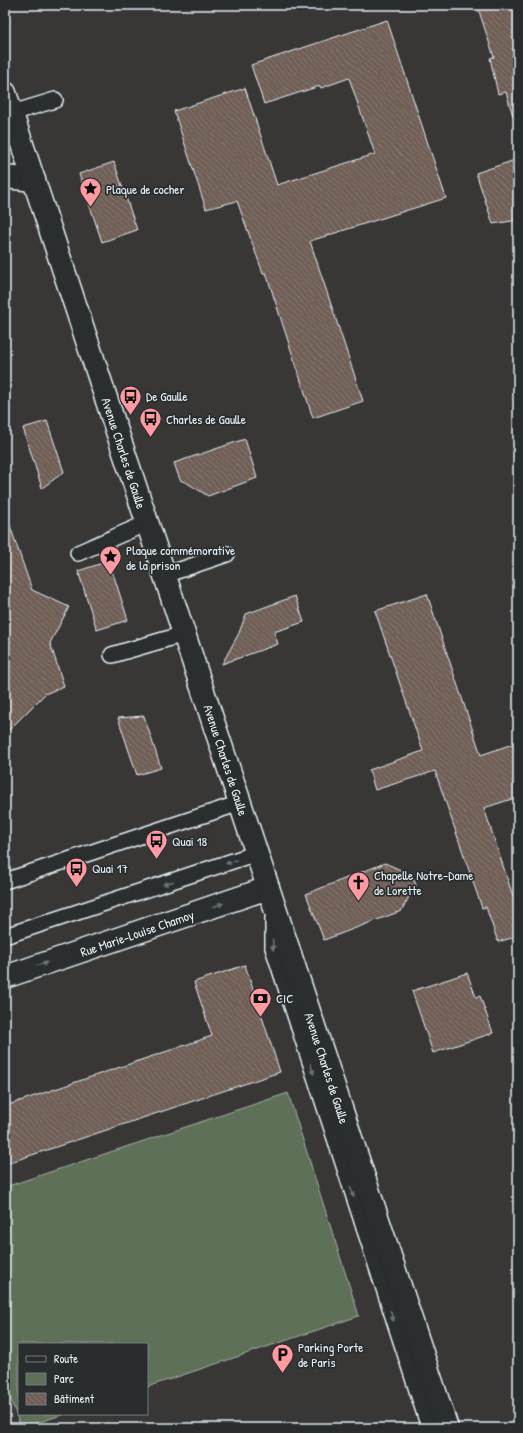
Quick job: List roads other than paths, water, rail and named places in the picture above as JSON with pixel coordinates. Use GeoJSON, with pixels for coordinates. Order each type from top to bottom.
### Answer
{"type":"FeatureCollection","features":[{"type":"Feature","properties":{"kind":"main road","name":"Avenue Charles de Gaulle"},"geometry":{"type":"LineString","coordinates":[[5,93],[447,1428]]}},
{"type":"Feature","properties":{"kind":"main road"},"geometry":{"type":"LineString","coordinates":[[5,177],[34,180]]}},
{"type":"Feature","properties":{"kind":"main road","name":"Rue Marie-Louise Chamoy"},"geometry":{"type":"LineString","coordinates":[[5,976],[271,897]]}},
{"type":"Feature","properties":{"kind":"lane"},"geometry":{"type":"LineString","coordinates":[[12,113],[56,100]]}},
{"type":"Feature","properties":{"kind":"lane"},"geometry":{"type":"LineString","coordinates":[[78,553],[147,523]]}},
{"type":"Feature","properties":{"kind":"lane"},"geometry":{"type":"LineString","coordinates":[[165,575],[227,554]]}},
{"type":"Feature","properties":{"kind":"lane"},"geometry":{"type":"LineString","coordinates":[[112,655],[184,634]]}},
{"type":"Feature","properties":{"kind":"lane"},"geometry":{"type":"LineString","coordinates":[[5,881],[240,803]]}},
{"type":"Feature","properties":{"kind":"lane"},"geometry":{"type":"LineString","coordinates":[[5,936],[257,853]]}},
{"type":"Feature","properties":{"kind":"lane"},"geometry":{"type":"LineString","coordinates":[[271,897],[273,948],[424,1414],[431,1428]]}},
{"type":"Feature","properties":{"kind":"place","name":"Plaque de cocher"},"geometry":{"type":"Point","coordinates":[90,208]}},
{"type":"Feature","properties":{"kind":"place","name":"De Gaulle"},"geometry":{"type":"Point","coordinates":[131,416]}},
{"type":"Feature","properties":{"kind":"place","name":"Charles de Gaulle"},"geometry":{"type":"Point","coordinates":[150,438]}},
{"type":"Feature","properties":{"kind":"place","name":"Plaque commémorative de la prison"},"geometry":{"type":"Point","coordinates":[111,576]}},
{"type":"Feature","properties":{"kind":"place","name":"Quai 18"},"geometry":{"type":"Point","coordinates":[156,860]}},
{"type":"Feature","properties":{"kind":"place","name":"Quai 17"},"geometry":{"type":"Point","coordinates":[76,888]}},
{"type":"Feature","properties":{"kind":"place","name":"Chapelle Notre-Dame de Lorette"},"geometry":{"type":"Point","coordinates":[358,902]}},
{"type":"Feature","properties":{"kind":"place","name":"CIC"},"geometry":{"type":"Point","coordinates":[261,1018]}},
{"type":"Feature","properties":{"kind":"place","name":"Parking Porte de Paris"},"geometry":{"type":"Point","coordinates":[282,1374]}}]}
